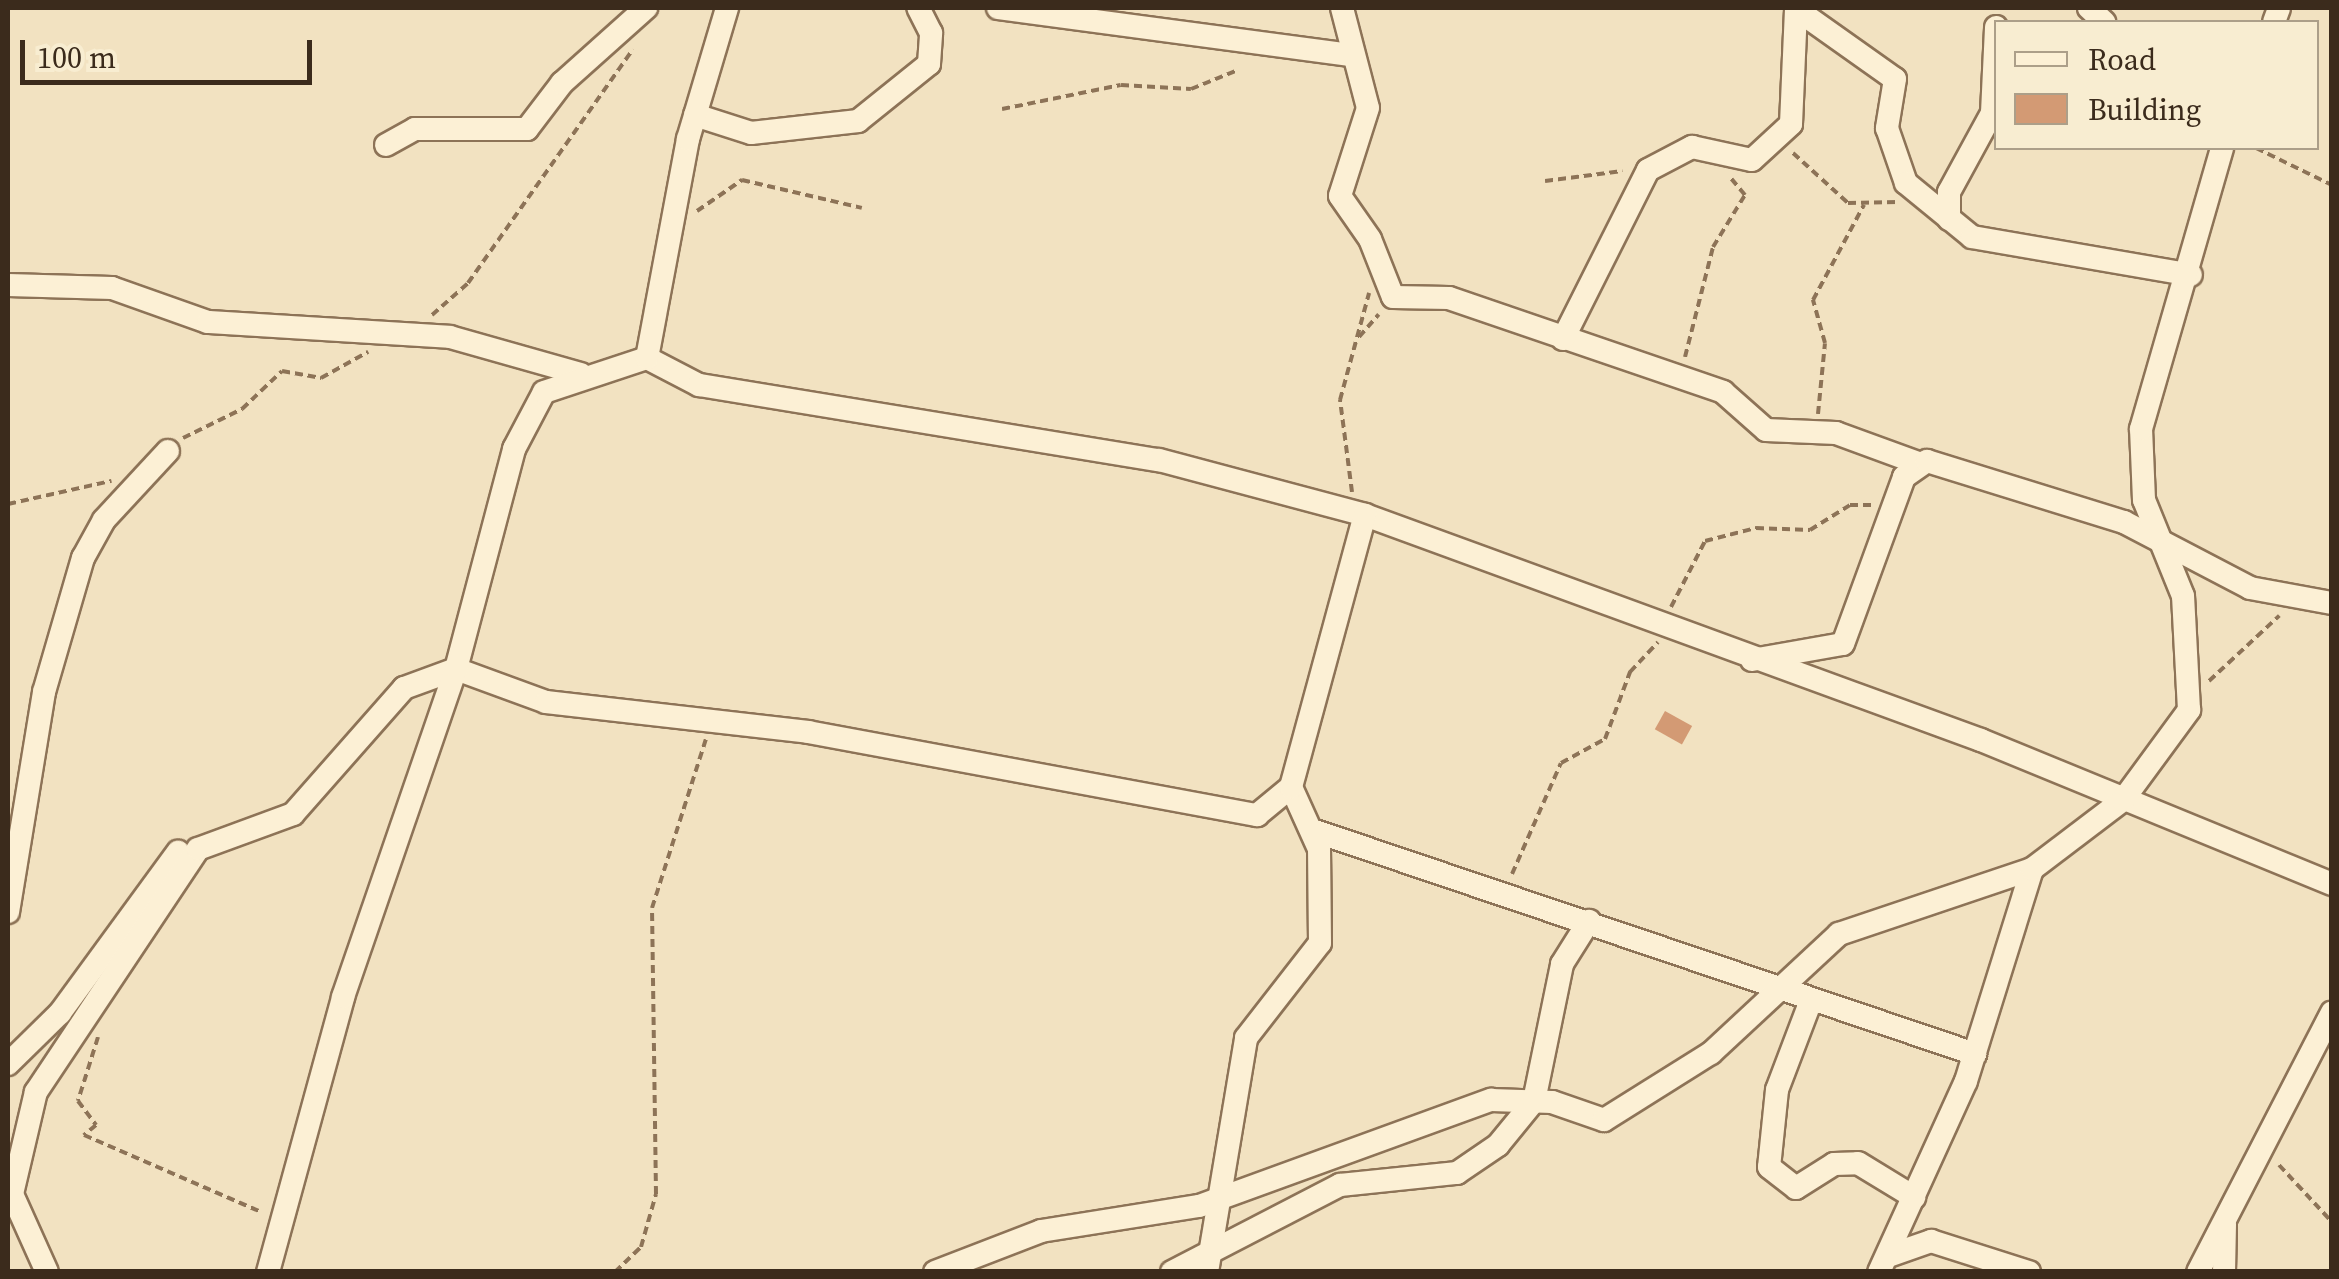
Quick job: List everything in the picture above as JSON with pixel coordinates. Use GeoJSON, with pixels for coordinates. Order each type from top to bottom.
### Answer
{"type":"FeatureCollection","features":[{"type":"Feature","properties":{"kind":"street"},"geometry":{"type":"LineString","coordinates":[[386,145],[415,128],[527,129],[562,82],[646,8]]}},
{"type":"Feature","properties":{"kind":"street"},"geometry":{"type":"LineString","coordinates":[[647,358],[694,114],[727,8]]}},
{"type":"Feature","properties":{"kind":"street"},"geometry":{"type":"LineString","coordinates":[[694,114],[751,133],[858,120],[929,64],[931,33],[918,8]]}},
{"type":"Feature","properties":{"kind":"street"},"geometry":{"type":"LineString","coordinates":[[998,8],[1349,56]]}},
{"type":"Feature","properties":{"kind":"street"},"geometry":{"type":"LineString","coordinates":[[1342,8],[1349,56],[1368,108],[1339,193],[1399,300],[1450,298],[1668,377],[1723,392],[1766,430],[1816,434],[2124,522],[2250,588],[2332,603]]}},
{"type":"Feature","properties":{"kind":"street"},"geometry":{"type":"LineString","coordinates":[[1563,338],[1641,181],[1690,147],[1752,160],[1779,138],[1799,106],[1790,64],[1796,8],[1896,79],[1892,156],[1922,201],[1988,241],[2191,276]]}},
{"type":"Feature","properties":{"kind":"street"},"geometry":{"type":"LineString","coordinates":[[1950,218],[1949,192],[1992,114],[1994,78]]}},
{"type":"Feature","properties":{"kind":"street"},"geometry":{"type":"LineString","coordinates":[[935,1272],[1041,1231],[1157,1218],[1352,1158],[1474,1104],[1534,1101],[1604,1120],[1711,1052],[1770,990],[1839,934],[2032,869],[2123,800],[2192,699],[2183,596],[2144,500],[2142,429],[2191,276],[2222,150]]}},
{"type":"Feature","properties":{"kind":"street"},"geometry":{"type":"LineString","coordinates":[[8,285],[115,288],[208,322],[450,336],[581,374]]}},
{"type":"Feature","properties":{"kind":"street"},"geometry":{"type":"LineString","coordinates":[[268,1272],[279,1220],[456,668],[514,449],[544,392],[581,374],[647,358],[700,385],[1159,460],[1358,513],[2123,800],[2332,884]]}},
{"type":"Feature","properties":{"kind":"street"},"geometry":{"type":"LineString","coordinates":[[8,912],[44,692],[84,558],[104,520],[168,450]]}},
{"type":"Feature","properties":{"kind":"street"},"geometry":{"type":"LineString","coordinates":[[1752,660],[1842,644],[1896,507],[1918,463]]}},
{"type":"Feature","properties":{"kind":"street"},"geometry":{"type":"LineString","coordinates":[[47,1272],[27,1237],[12,1174],[28,1106],[198,849],[293,814],[404,688],[456,668],[546,702],[720,719],[1257,815],[1291,787],[1358,513]]}},
{"type":"Feature","properties":{"kind":"street"},"geometry":{"type":"LineString","coordinates":[[1207,1272],[1223,1198],[1246,1038],[1320,943],[1321,860],[1312,830],[1291,787]]}},
{"type":"Feature","properties":{"kind":"street"},"geometry":{"type":"LineString","coordinates":[[8,1064],[60,1013],[183,846],[198,835],[259,828]]}},
{"type":"Feature","properties":{"kind":"street"},"geometry":{"type":"LineString","coordinates":[[1312,830],[1589,921],[1770,990],[1975,1054]]}},
{"type":"Feature","properties":{"kind":"street"},"geometry":{"type":"LineString","coordinates":[[1884,1264],[1975,1054],[2032,869]]}},
{"type":"Feature","properties":{"kind":"street"},"geometry":{"type":"LineString","coordinates":[[1172,1272],[1212,1246],[1340,1185],[1467,1169],[1534,1101],[1562,964],[1589,921]]}},
{"type":"Feature","properties":{"kind":"street"},"geometry":{"type":"LineString","coordinates":[[1810,1003],[1777,1090],[1769,1166],[1796,1188],[1834,1164],[1858,1163],[1914,1197]]}},
{"type":"Feature","properties":{"kind":"street"},"geometry":{"type":"LineString","coordinates":[[2198,1272],[2332,1012]]}},
{"type":"Feature","properties":{"kind":"street"},"geometry":{"type":"LineString","coordinates":[[8,1112],[85,1021]]}},
{"type":"Feature","properties":{"kind":"street"},"geometry":{"type":"LineString","coordinates":[[2224,1272],[2226,1215]]}},
{"type":"Feature","properties":{"kind":"street"},"geometry":{"type":"LineString","coordinates":[[1884,1264],[1931,1240],[2028,1272]]}},
{"type":"Feature","properties":{"kind":"path"},"geometry":{"type":"LineString","coordinates":[[168,450],[242,409],[282,371],[320,378],[402,335],[468,284],[637,45]]}},
{"type":"Feature","properties":{"kind":"path"},"geometry":{"type":"LineString","coordinates":[[1002,109],[1114,86],[1192,89],[1238,70]]}},
{"type":"Feature","properties":{"kind":"path"},"geometry":{"type":"LineString","coordinates":[[1779,138],[1836,194],[1864,205],[1922,201]]}},
{"type":"Feature","properties":{"kind":"path"},"geometry":{"type":"LineString","coordinates":[[1668,377],[1685,357],[1713,247],[1746,190],[1690,147]]}},
{"type":"Feature","properties":{"kind":"path"},"geometry":{"type":"LineString","coordinates":[[2260,150],[2332,186]]}},
{"type":"Feature","properties":{"kind":"path"},"geometry":{"type":"LineString","coordinates":[[1545,181],[1585,183],[1632,167]]}},
{"type":"Feature","properties":{"kind":"path"},"geometry":{"type":"LineString","coordinates":[[676,223],[742,180],[862,208]]}},
{"type":"Feature","properties":{"kind":"path"},"geometry":{"type":"LineString","coordinates":[[1816,434],[1826,343],[1813,300],[1864,205]]}},
{"type":"Feature","properties":{"kind":"path"},"geometry":{"type":"LineString","coordinates":[[1358,513],[1353,458],[1340,400],[1376,264]]}},
{"type":"Feature","properties":{"kind":"path"},"geometry":{"type":"LineString","coordinates":[[1356,340],[1399,300]]}},
{"type":"Feature","properties":{"kind":"path"},"geometry":{"type":"LineString","coordinates":[[8,504],[60,500],[126,474]]}},
{"type":"Feature","properties":{"kind":"path"},"geometry":{"type":"LineString","coordinates":[[1505,892],[1562,763],[1605,739],[1630,672],[1669,628],[1705,541],[1756,528],[1810,530],[1860,504],[1896,507]]}},
{"type":"Feature","properties":{"kind":"path"},"geometry":{"type":"LineString","coordinates":[[2192,699],[2298,597]]}},
{"type":"Feature","properties":{"kind":"path"},"geometry":{"type":"LineString","coordinates":[[615,1272],[641,1247],[656,1194],[654,890],[693,763],[720,719]]}},
{"type":"Feature","properties":{"kind":"path"},"geometry":{"type":"LineString","coordinates":[[85,1021],[102,1045],[79,1099],[96,1125],[84,1135],[279,1220]]}},
{"type":"Feature","properties":{"kind":"path"},"geometry":{"type":"LineString","coordinates":[[2256,1155],[2299,1179],[2332,1222]]}},
{"type":"Feature","properties":{"kind":"building"},"geometry":{"type":"Polygon","coordinates":[[[1665,711],[1692,726],[1682,744],[1655,729],[1665,711]]]}}]}
